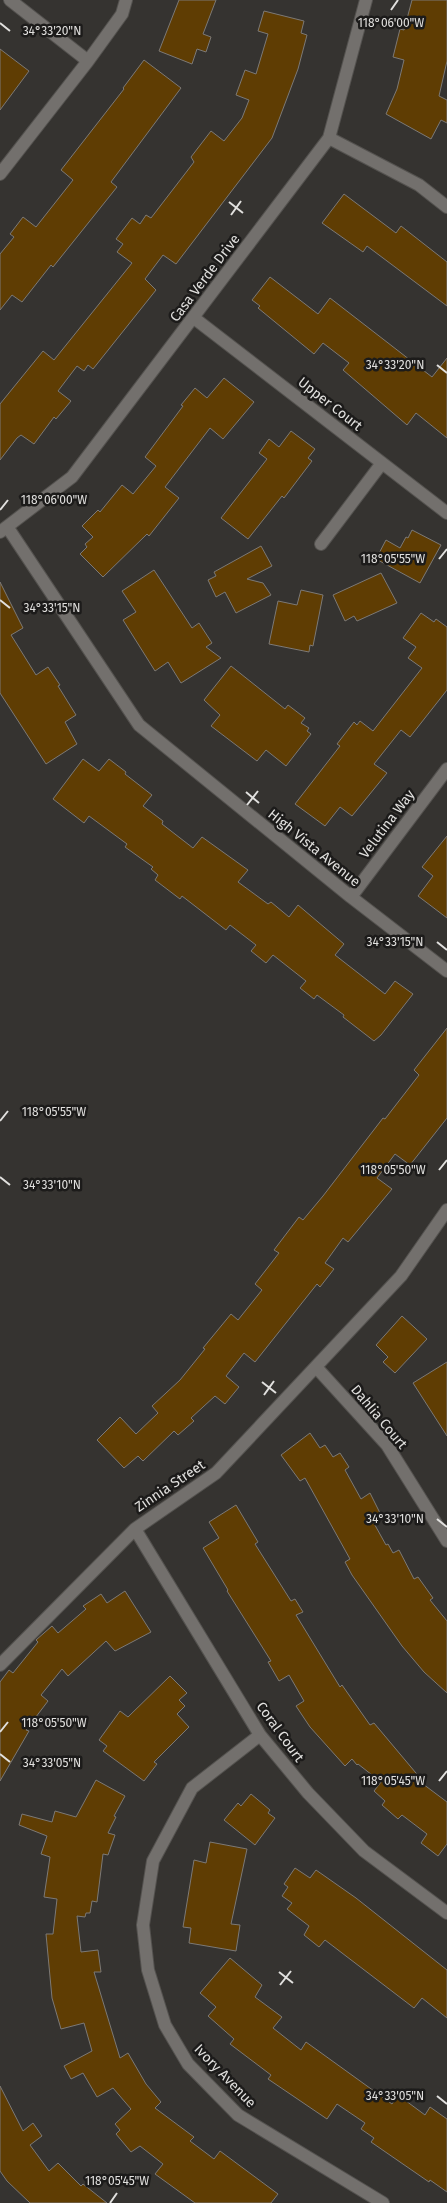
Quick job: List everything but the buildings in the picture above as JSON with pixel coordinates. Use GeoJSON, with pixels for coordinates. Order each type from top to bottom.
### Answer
{"type":"FeatureCollection","features":[{"type":"Feature","properties":{"kind":"street"},"geometry":{"type":"LineString","coordinates":[[10,0],[88,61]]}},
{"type":"Feature","properties":{"kind":"street"},"geometry":{"type":"LineString","coordinates":[[0,174],[88,61],[122,14],[126,0]]}},
{"type":"Feature","properties":{"kind":"street","name":"Casa Verde Drive"},"geometry":{"type":"LineString","coordinates":[[4,530],[72,478],[329,138],[366,0]]}},
{"type":"Feature","properties":{"kind":"street"},"geometry":{"type":"LineString","coordinates":[[329,138],[420,185],[447,207]]}},
{"type":"Feature","properties":{"kind":"street","name":"Upper Court"},"geometry":{"type":"LineString","coordinates":[[194,318],[447,514]]}},
{"type":"Feature","properties":{"kind":"street"},"geometry":{"type":"LineString","coordinates":[[321,544],[382,463]]}},
{"type":"Feature","properties":{"kind":"street","name":"High Vista Avenue"},"geometry":{"type":"LineString","coordinates":[[4,530],[139,725],[447,971]]}},
{"type":"Feature","properties":{"kind":"street","name":"Velutina Way"},"geometry":{"type":"LineString","coordinates":[[351,896],[447,769]]}},
{"type":"Feature","properties":{"kind":"street","name":"Zinnia Street"},"geometry":{"type":"LineString","coordinates":[[0,1665],[134,1529],[216,1473],[401,1276],[447,1210]]}},
{"type":"Feature","properties":{"kind":"street","name":"Dahlia Court"},"geometry":{"type":"LineString","coordinates":[[316,1367],[387,1445],[447,1541]]}},
{"type":"Feature","properties":{"kind":"street","name":"Coral Court"},"geometry":{"type":"LineString","coordinates":[[134,1529],[260,1735],[308,1794],[364,1851],[447,1913]]}},
{"type":"Feature","properties":{"kind":"street","name":"Ivory Avenue"},"geometry":{"type":"LineString","coordinates":[[260,1735],[192,1788],[153,1861],[143,1925],[148,1970],[165,2025],[188,2064],[238,2115],[384,2203]]}}]}
